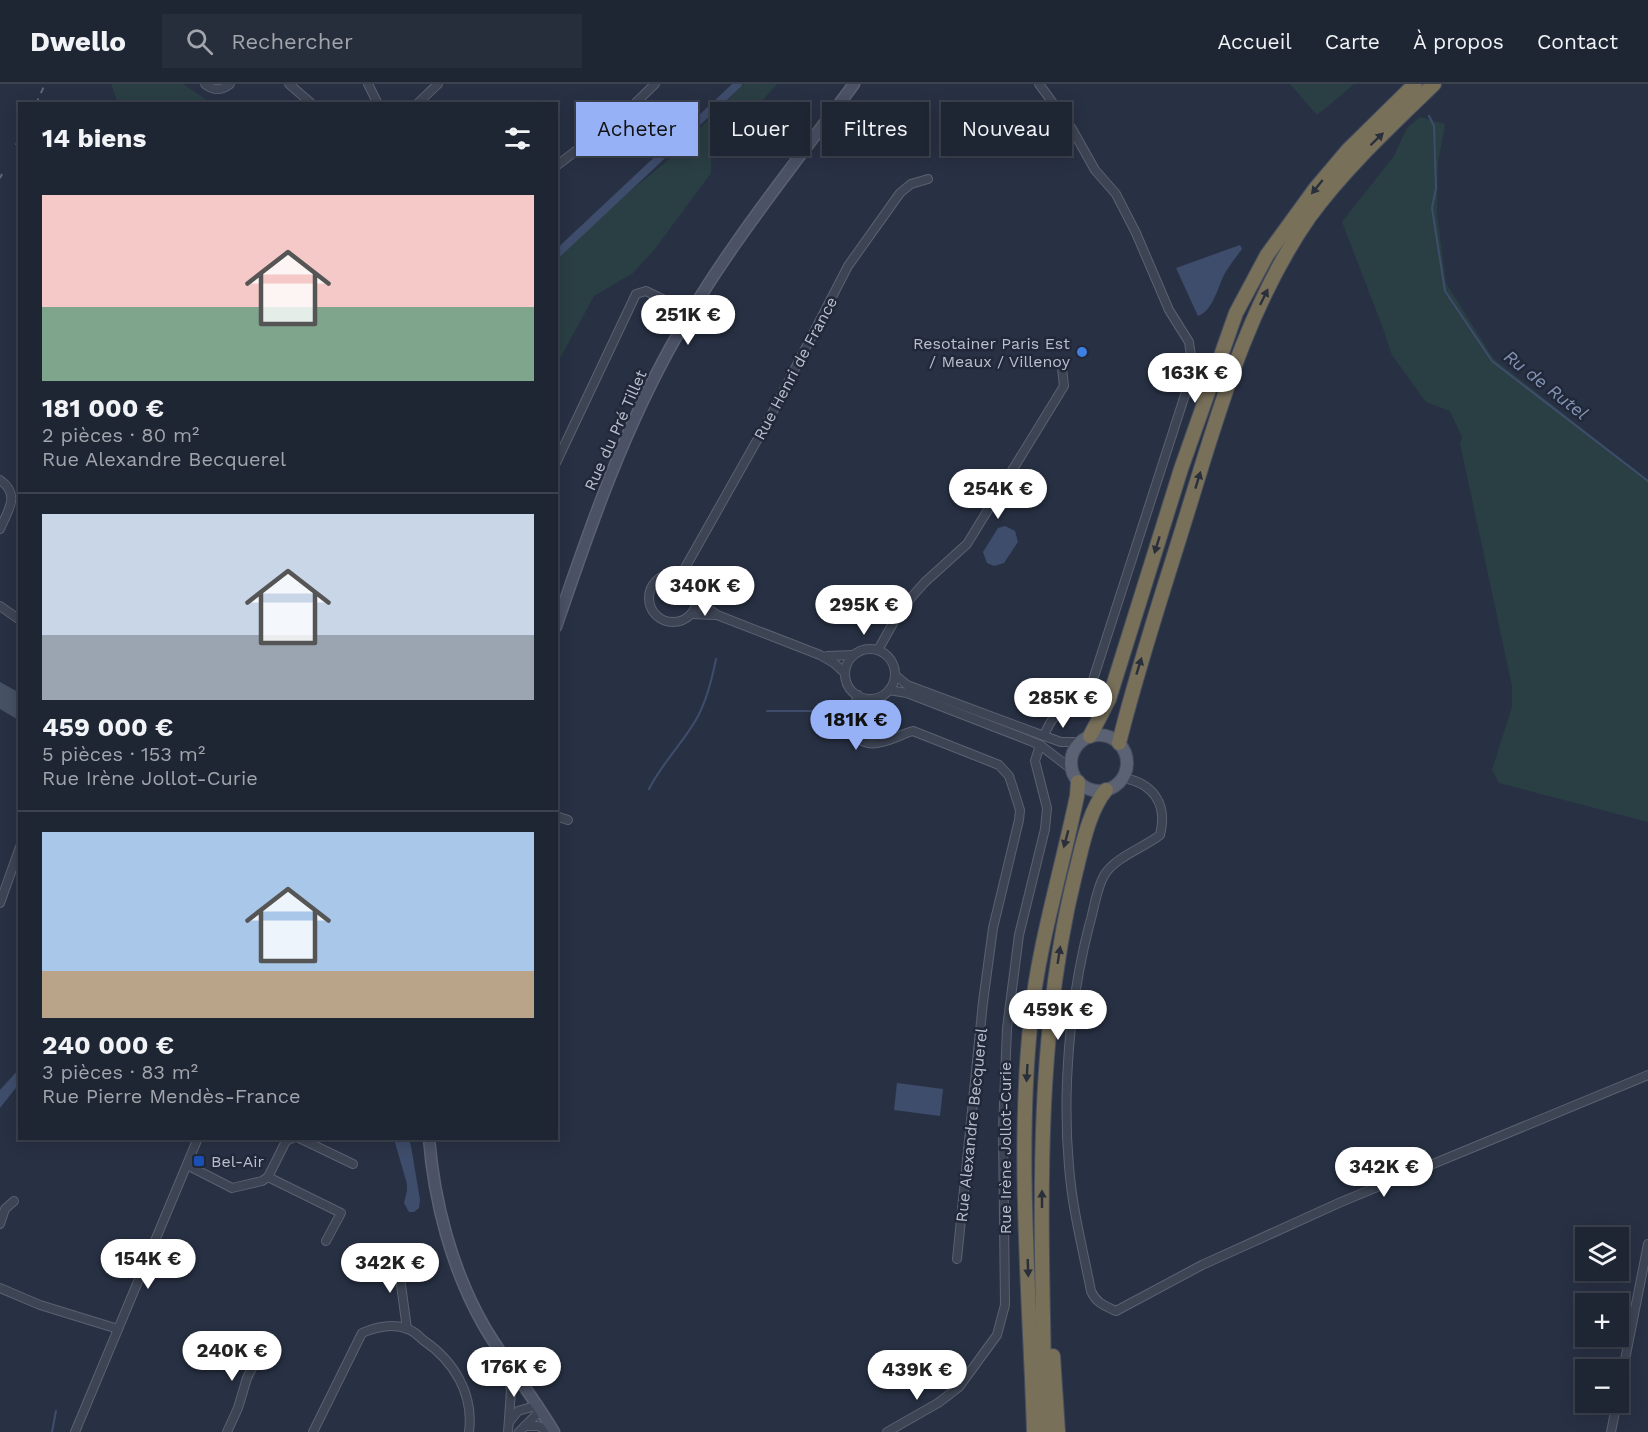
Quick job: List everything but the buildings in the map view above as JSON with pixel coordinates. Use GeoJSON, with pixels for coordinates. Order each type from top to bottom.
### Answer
{"type":"FeatureCollection","features":[{"type":"Feature","properties":{"kind":"highway"},"geometry":{"type":"LineString","coordinates":[[1085,739],[1109,699],[1184,458],[1236,313],[1266,255],[1315,189],[1348,150],[1415,84]]}},
{"type":"Feature","properties":{"kind":"highway"},"geometry":{"type":"LineString","coordinates":[[1119,743],[1139,667],[1219,412],[1262,301],[1294,242],[1333,187],[1434,84]]}},
{"type":"Feature","properties":{"kind":"highway"},"geometry":{"type":"LineString","coordinates":[[1034,1432],[1026,1203],[1026,1101],[1030,1028],[1048,921],[1077,796],[1078,782]]}},
{"type":"Feature","properties":{"kind":"highway"},"geometry":{"type":"LineString","coordinates":[[1045,1432],[1044,1086],[1053,993],[1062,940],[1081,854],[1090,824],[1101,796],[1106,790]]}},
{"type":"Feature","properties":{"kind":"highway"},"geometry":{"type":"LineString","coordinates":[[1043,1300],[1051,1334],[1058,1432]]}},
{"type":"Feature","properties":{"kind":"highway"},"geometry":{"type":"LineString","coordinates":[[1024,1432],[1032,1379]]}},
{"type":"Feature","properties":{"kind":"main road"},"geometry":{"type":"LineString","coordinates":[[1106,735],[1119,743],[1127,760],[1123,778],[1106,790],[1091,790],[1078,782],[1071,768],[1070,759],[1085,739],[1106,735]]}},
{"type":"Feature","properties":{"kind":"street"},"geometry":{"type":"LineString","coordinates":[[205,84],[213,90],[222,89],[230,84]]}},
{"type":"Feature","properties":{"kind":"street"},"geometry":{"type":"LineString","coordinates":[[289,84],[310,102]]}},
{"type":"Feature","properties":{"kind":"street"},"geometry":{"type":"LineString","coordinates":[[368,84],[377,102]]}},
{"type":"Feature","properties":{"kind":"street"},"geometry":{"type":"LineString","coordinates":[[419,102],[438,84]]}},
{"type":"Feature","properties":{"kind":"street"},"geometry":{"type":"LineString","coordinates":[[558,164],[622,116],[655,84]]}},
{"type":"Feature","properties":{"kind":"street","name":"Rue du Pré Tillet"},"geometry":{"type":"LineString","coordinates":[[558,621],[611,472],[663,361],[725,258],[854,84]]}},
{"type":"Feature","properties":{"kind":"street"},"geometry":{"type":"LineString","coordinates":[[1039,84],[1072,129],[1095,170],[1116,194],[1136,233],[1169,310],[1188,342],[1193,364],[1193,370],[1090,689],[1049,720],[1044,736]]}},
{"type":"Feature","properties":{"kind":"street","name":"Rue Henri de France"},"geometry":{"type":"LineString","coordinates":[[681,575],[769,418],[848,266],[900,193],[911,184],[928,179]]}},
{"type":"Feature","properties":{"kind":"street"},"geometry":{"type":"LineString","coordinates":[[558,459],[636,294],[646,291],[675,305]]}},
{"type":"Feature","properties":{"kind":"street"},"geometry":{"type":"LineString","coordinates":[[878,650],[902,609],[925,582],[967,544],[990,509],[1064,386],[1062,368]]}},
{"type":"Feature","properties":{"kind":"street"},"geometry":{"type":"LineString","coordinates":[[0,480],[9,486],[12,499],[0,529]]}},
{"type":"Feature","properties":{"kind":"street"},"geometry":{"type":"LineString","coordinates":[[692,614],[697,600],[693,585],[681,575],[664,575],[657,580],[649,594],[649,602],[656,616],[663,621],[679,622],[692,614],[717,615]]}},
{"type":"Feature","properties":{"kind":"street"},"geometry":{"type":"LineString","coordinates":[[697,600],[717,615],[834,663],[845,673],[849,686],[858,695],[874,698],[889,690],[907,693],[1040,746],[1071,768]]}},
{"type":"Feature","properties":{"kind":"street"},"geometry":{"type":"LineString","coordinates":[[0,606],[18,619]]}},
{"type":"Feature","properties":{"kind":"street"},"geometry":{"type":"LineString","coordinates":[[820,656],[836,658],[853,655],[865,649],[878,650],[891,660],[895,675],[889,690]]}},
{"type":"Feature","properties":{"kind":"street"},"geometry":{"type":"LineString","coordinates":[[845,673],[853,655]]}},
{"type":"Feature","properties":{"kind":"street"},"geometry":{"type":"LineString","coordinates":[[895,675],[916,688],[1061,742],[1085,739]]}},
{"type":"Feature","properties":{"kind":"street","name":"Rue Alexandre Becquerel"},"geometry":{"type":"LineString","coordinates":[[858,695],[852,715],[853,730],[861,739],[871,744],[878,743],[913,731],[999,765],[1009,776],[1020,810],[993,928],[982,1002],[957,1258]]}},
{"type":"Feature","properties":{"kind":"street","name":"Rue Irène Jollot-Curie"},"geometry":{"type":"LineString","coordinates":[[887,1432],[938,1403],[959,1387],[997,1335],[1005,1305],[1003,1130],[1006,1028],[1019,935],[1045,829],[1047,808],[1035,761],[1040,746]]}},
{"type":"Feature","properties":{"kind":"street"},"geometry":{"type":"LineString","coordinates":[[1123,778],[1139,781],[1156,796],[1162,809],[1163,824],[1160,835],[1111,867],[1103,876],[1085,943],[1073,1017],[1067,1132],[1069,1169],[1094,1299],[1116,1311],[1202,1265],[1341,1202],[1648,1075]]}},
{"type":"Feature","properties":{"kind":"street"},"geometry":{"type":"LineString","coordinates":[[558,817],[568,820]]}},
{"type":"Feature","properties":{"kind":"street"},"geometry":{"type":"LineString","coordinates":[[0,903],[18,853]]}},
{"type":"Feature","properties":{"kind":"street"},"geometry":{"type":"LineString","coordinates":[[75,1432],[197,1140]]}},
{"type":"Feature","properties":{"kind":"street"},"geometry":{"type":"LineString","coordinates":[[187,1165],[232,1188],[262,1181],[268,1177],[288,1140]]}},
{"type":"Feature","properties":{"kind":"street"},"geometry":{"type":"LineString","coordinates":[[303,1140],[353,1164]]}},
{"type":"Feature","properties":{"kind":"street"},"geometry":{"type":"LineString","coordinates":[[429,1140],[432,1173],[452,1252],[463,1283],[484,1326],[538,1405],[553,1432]]}},
{"type":"Feature","properties":{"kind":"street"},"geometry":{"type":"LineString","coordinates":[[268,1177],[341,1213],[326,1241]]}},
{"type":"Feature","properties":{"kind":"street"},"geometry":{"type":"LineString","coordinates":[[0,1224],[5,1209],[14,1201]]}},
{"type":"Feature","properties":{"kind":"street"},"geometry":{"type":"LineString","coordinates":[[1625,1359],[1648,1244]]}},
{"type":"Feature","properties":{"kind":"street"},"geometry":{"type":"LineString","coordinates":[[397,1255],[407,1329]]}},
{"type":"Feature","properties":{"kind":"street"},"geometry":{"type":"LineString","coordinates":[[399,1268],[410,1267]]}},
{"type":"Feature","properties":{"kind":"street"},"geometry":{"type":"LineString","coordinates":[[0,1288],[40,1305],[118,1329]]}},
{"type":"Feature","properties":{"kind":"street"},"geometry":{"type":"LineString","coordinates":[[313,1432],[362,1333],[380,1326],[407,1329],[430,1345],[449,1363],[463,1385],[469,1405],[469,1432]]}},
{"type":"Feature","properties":{"kind":"street"},"geometry":{"type":"LineString","coordinates":[[227,1432],[238,1408],[247,1378],[263,1347]]}},
{"type":"Feature","properties":{"kind":"street"},"geometry":{"type":"LineString","coordinates":[[505,1358],[511,1391],[508,1432]]}},
{"type":"Feature","properties":{"kind":"street"},"geometry":{"type":"LineString","coordinates":[[509,1422],[518,1411],[538,1405]]}},
{"type":"Feature","properties":{"kind":"street"},"geometry":{"type":"LineString","coordinates":[[522,1429],[536,1414],[538,1405]]}},
{"type":"Feature","properties":{"kind":"street"},"geometry":{"type":"LineString","coordinates":[[1611,1432],[1615,1413]]}},
{"type":"Feature","properties":{"kind":"street"},"geometry":{"type":"LineString","coordinates":[[522,1429],[538,1426],[553,1432]]}},
{"type":"Feature","properties":{"kind":"green space"},"geometry":{"type":"Polygon","coordinates":[[[111,84],[183,84],[210,102],[118,102],[111,84]]]}},
{"type":"Feature","properties":{"kind":"green space"},"geometry":{"type":"Polygon","coordinates":[[[744,84],[777,84],[761,102],[726,102],[744,84]]]}},
{"type":"Feature","properties":{"kind":"green space"},"geometry":{"type":"Polygon","coordinates":[[[1290,84],[1354,84],[1317,115],[1290,84]]]}},
{"type":"Feature","properties":{"kind":"green space"},"geometry":{"type":"Polygon","coordinates":[[[1420,117],[1445,124],[1438,163],[1437,214],[1446,283],[1493,358],[1648,481],[1648,822],[1499,783],[1492,770],[1512,707],[1512,686],[1460,443],[1462,437],[1450,411],[1426,402],[1392,355],[1342,222],[1394,156],[1407,128],[1420,117]]]}},
{"type":"Feature","properties":{"kind":"green space"},"geometry":{"type":"Polygon","coordinates":[[[710,118],[710,156],[714,156],[711,159],[711,173],[654,250],[633,273],[594,296],[558,362],[558,250],[672,156],[698,156],[698,130],[710,118]]]}},
{"type":"Feature","properties":{"kind":"water"},"geometry":{"type":"Polygon","coordinates":[[[1240,245],[1242,249],[1225,273],[1211,304],[1198,316],[1176,268],[1240,245]]]}},
{"type":"Feature","properties":{"kind":"water"},"geometry":{"type":"Polygon","coordinates":[[[1005,526],[1015,531],[1018,542],[1004,563],[994,566],[987,563],[983,552],[998,528],[1005,526]]]}},
{"type":"Feature","properties":{"kind":"water"},"geometry":{"type":"Polygon","coordinates":[[[18,1070],[18,1085],[0,1108],[0,1090],[18,1070]]]}},
{"type":"Feature","properties":{"kind":"water"},"geometry":{"type":"Polygon","coordinates":[[[897,1083],[943,1089],[940,1116],[894,1110],[897,1083]]]}},
{"type":"Feature","properties":{"kind":"water"},"geometry":{"type":"Polygon","coordinates":[[[394,1140],[409,1140],[411,1146],[420,1200],[419,1208],[414,1212],[409,1212],[404,1203],[407,1184],[394,1140]]]}},
{"type":"Feature","properties":{"kind":"waterway"},"geometry":{"type":"LineString","coordinates":[[558,253],[738,84]]}},
{"type":"Feature","properties":{"kind":"waterway","name":"Ru de Rutel"},"geometry":{"type":"LineString","coordinates":[[1429,116],[1434,126],[1436,188],[1432,208],[1445,291],[1492,361],[1648,481]]}},
{"type":"Feature","properties":{"kind":"waterway"},"geometry":{"type":"LineString","coordinates":[[649,789],[697,718],[709,689],[716,659]]}},
{"type":"Feature","properties":{"kind":"waterway"},"geometry":{"type":"LineString","coordinates":[[767,711],[836,711]]}},
{"type":"Feature","properties":{"kind":"waterway"},"geometry":{"type":"LineString","coordinates":[[52,1432],[56,1411]]}},
{"type":"Feature","properties":{"kind":"railway"},"geometry":{"type":"LineString","coordinates":[[37,102],[45,84]]}},
{"type":"Feature","properties":{"kind":"railway"},"geometry":{"type":"LineString","coordinates":[[16,145],[18,141]]}},
{"type":"Feature","properties":{"kind":"railway"},"geometry":{"type":"LineString","coordinates":[[0,178],[2,174]]}},
{"type":"Feature","properties":{"kind":"place","name":"Resotainer Paris Est / Meaux / Villenoy"},"geometry":{"type":"Point","coordinates":[1082,352]}},
{"type":"Feature","properties":{"kind":"place","name":"Bel-Air"},"geometry":{"type":"Point","coordinates":[199,1161]}}]}
